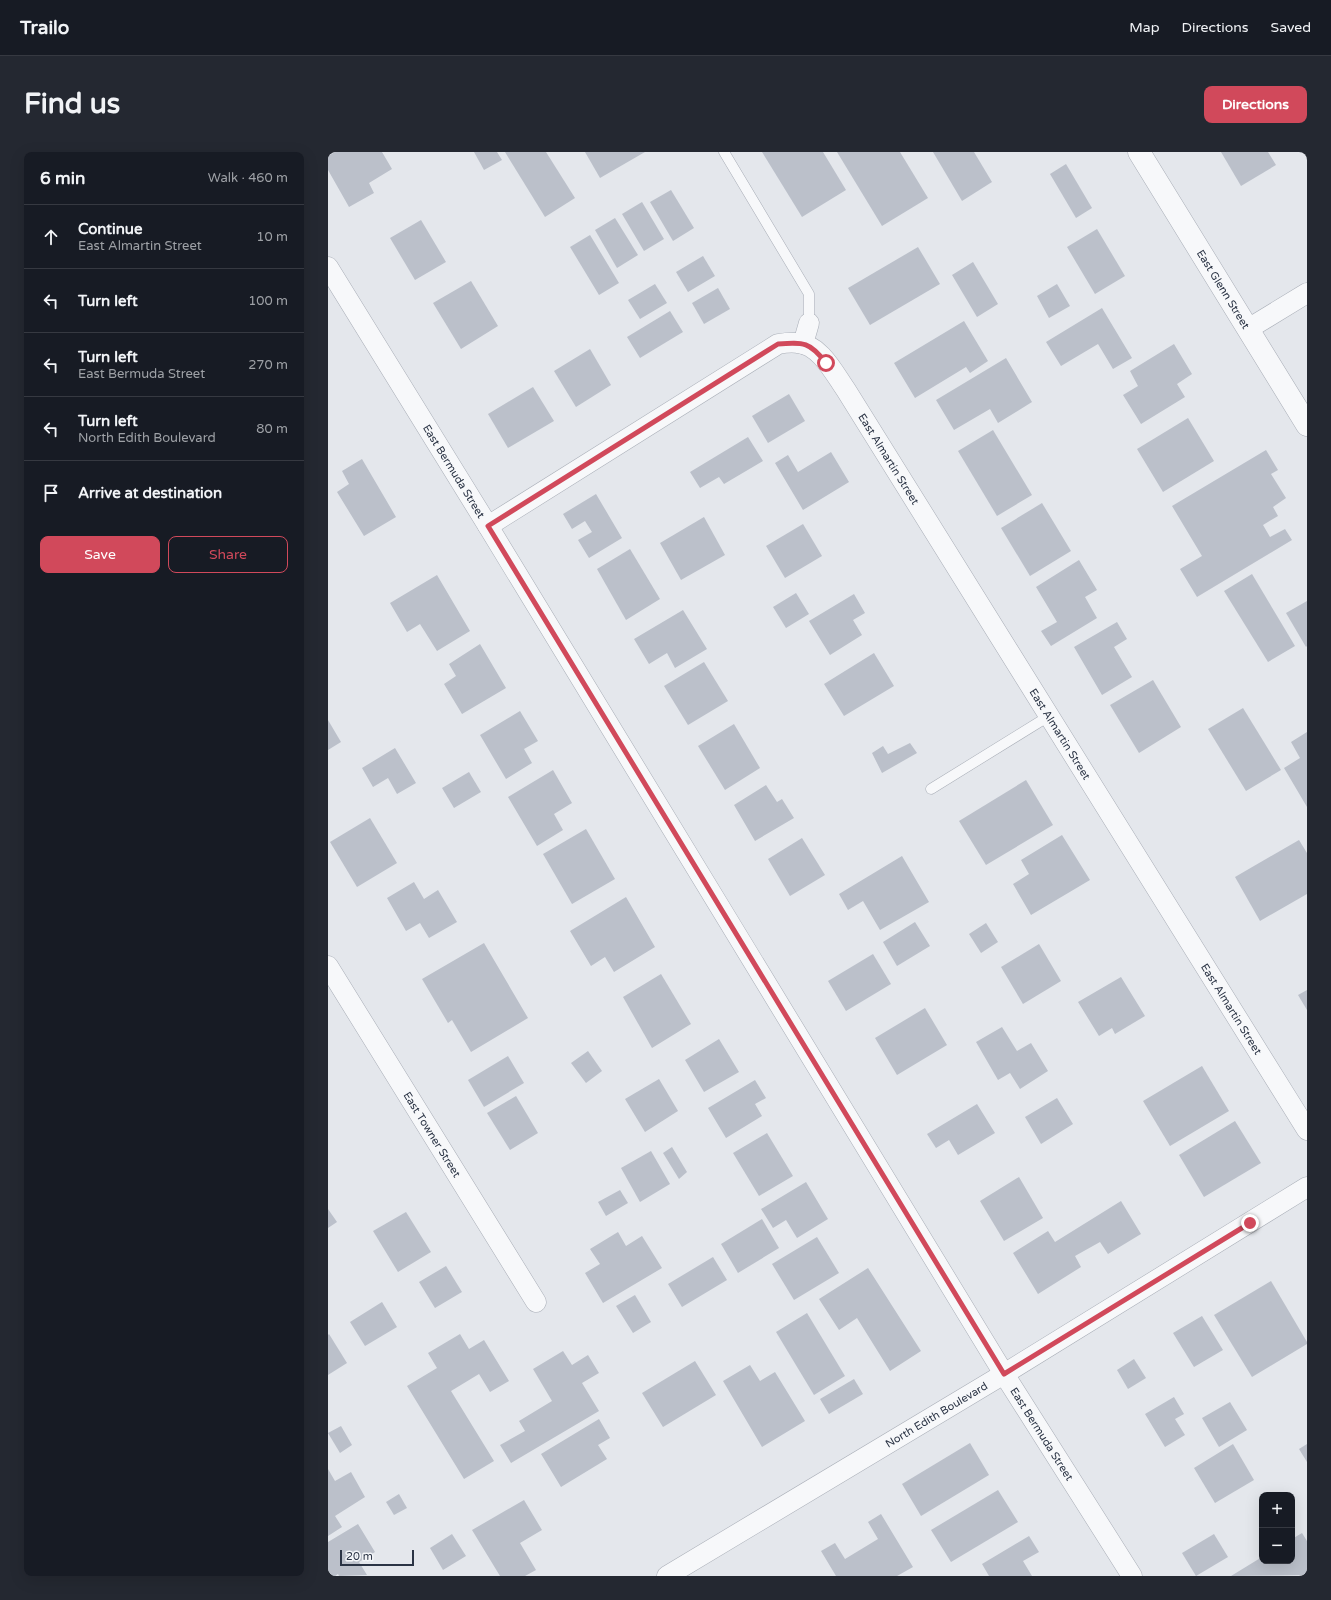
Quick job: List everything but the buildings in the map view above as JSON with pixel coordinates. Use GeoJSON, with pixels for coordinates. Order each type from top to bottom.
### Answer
{"type":"FeatureCollection","features":[{"type":"Feature","properties":{"kind":"street","name":"East Glenn Street"},"geometry":{"type":"LineString","coordinates":[[1139,152],[1307,426]]}},
{"type":"Feature","properties":{"kind":"street","name":"East Bermuda Street"},"geometry":{"type":"LineString","coordinates":[[328,267],[488,526],[1004,1374],[1132,1576]]}},
{"type":"Feature","properties":{"kind":"street"},"geometry":{"type":"LineString","coordinates":[[1248,329],[1307,292]]}},
{"type":"Feature","properties":{"kind":"street"},"geometry":{"type":"LineString","coordinates":[[488,526],[778,344],[797,342],[804,344],[809,323]]}},
{"type":"Feature","properties":{"kind":"street","name":"East Almartin Street"},"geometry":{"type":"LineString","coordinates":[[804,344],[817,351],[846,390],[1307,1130]]}},
{"type":"Feature","properties":{"kind":"street","name":"East Towner Street"},"geometry":{"type":"LineString","coordinates":[[328,966],[536,1302]]}},
{"type":"Feature","properties":{"kind":"street","name":"North Edith Boulevard"},"geometry":{"type":"LineString","coordinates":[[667,1576],[1004,1374],[1307,1187]]}},
{"type":"Feature","properties":{"kind":"lane"},"geometry":{"type":"LineString","coordinates":[[724,152],[809,294],[809,323]]}},
{"type":"Feature","properties":{"kind":"lane"},"geometry":{"type":"LineString","coordinates":[[931,790],[1049,716]]}},
{"type":"Feature","properties":{"kind":"route"},"geometry":{"type":"LineString","coordinates":[[826,363],[817,351],[805,344],[797,342],[778,344],[488,526],[1004,1374],[1250,1223]]}}]}
